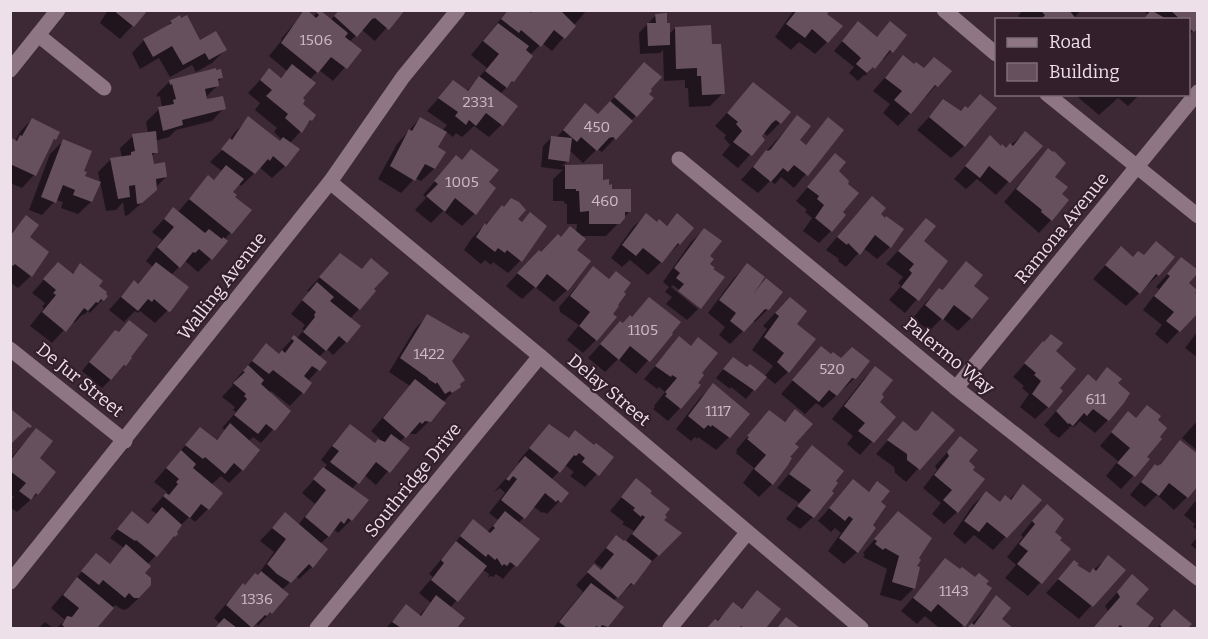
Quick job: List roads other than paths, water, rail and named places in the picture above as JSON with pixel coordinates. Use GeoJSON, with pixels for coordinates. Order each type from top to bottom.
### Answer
{"type":"FeatureCollection","features":[{"type":"Feature","properties":{"kind":"street"},"geometry":{"type":"LineString","coordinates":[[10,70],[58,10]]}},
{"type":"Feature","properties":{"kind":"street","name":"Walling Avenue"},"geometry":{"type":"LineString","coordinates":[[10,582],[330,182],[403,77],[458,10]]}},
{"type":"Feature","properties":{"kind":"street"},"geometry":{"type":"LineString","coordinates":[[944,10],[961,16],[995,53]]}},
{"type":"Feature","properties":{"kind":"street"},"geometry":{"type":"LineString","coordinates":[[38,35],[104,88]]}},
{"type":"Feature","properties":{"kind":"street","name":"Ramona Avenue"},"geometry":{"type":"LineString","coordinates":[[956,388],[1197,92]]}},
{"type":"Feature","properties":{"kind":"street"},"geometry":{"type":"LineString","coordinates":[[1049,96],[1197,216]]}},
{"type":"Feature","properties":{"kind":"street","name":"Palermo Way"},"geometry":{"type":"LineString","coordinates":[[679,159],[956,388],[1197,578]]}},
{"type":"Feature","properties":{"kind":"street","name":"Delay Street"},"geometry":{"type":"LineString","coordinates":[[330,182],[540,356],[861,628]]}},
{"type":"Feature","properties":{"kind":"street","name":"De Jur Street"},"geometry":{"type":"LineString","coordinates":[[10,350],[125,441]]}},
{"type":"Feature","properties":{"kind":"street","name":"Southridge Drive"},"geometry":{"type":"LineString","coordinates":[[316,628],[540,356]]}},
{"type":"Feature","properties":{"kind":"street"},"geometry":{"type":"LineString","coordinates":[[670,628],[747,533]]}}]}
